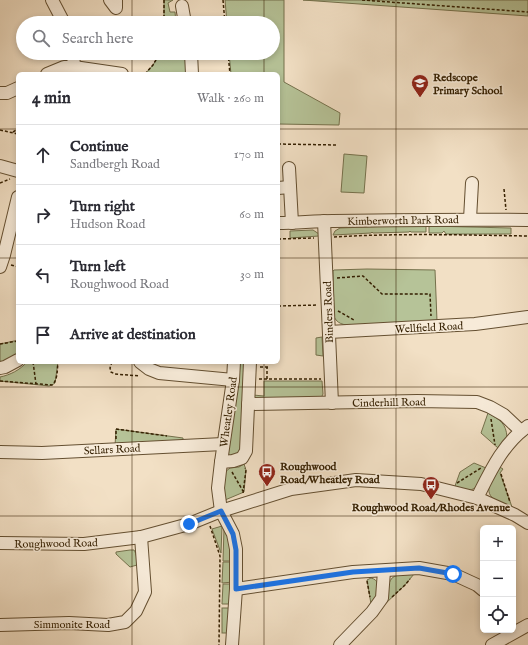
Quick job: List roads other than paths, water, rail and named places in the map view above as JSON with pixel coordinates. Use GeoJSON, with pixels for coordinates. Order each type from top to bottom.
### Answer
{"type":"FeatureCollection","features":[{"type":"Feature","properties":{"kind":"street"},"geometry":{"type":"LineString","coordinates":[[52,0],[60,16]]}},
{"type":"Feature","properties":{"kind":"street"},"geometry":{"type":"LineString","coordinates":[[110,0],[116,8],[116,0]]}},
{"type":"Feature","properties":{"kind":"street"},"geometry":{"type":"LineString","coordinates":[[182,6],[184,16]]}},
{"type":"Feature","properties":{"kind":"street"},"geometry":{"type":"LineString","coordinates":[[74,60],[74,67]]}},
{"type":"Feature","properties":{"kind":"street"},"geometry":{"type":"LineString","coordinates":[[191,60],[192,72]]}},
{"type":"Feature","properties":{"kind":"street"},"geometry":{"type":"LineString","coordinates":[[52,72],[64,67],[108,72]]}},
{"type":"Feature","properties":{"kind":"street"},"geometry":{"type":"LineString","coordinates":[[0,93],[7,93],[16,89]]}},
{"type":"Feature","properties":{"kind":"street"},"geometry":{"type":"LineString","coordinates":[[0,166],[16,170]]}},
{"type":"Feature","properties":{"kind":"street"},"geometry":{"type":"LineString","coordinates":[[289,168],[284,187],[292,223]]}},
{"type":"Feature","properties":{"kind":"street"},"geometry":{"type":"LineString","coordinates":[[470,219],[472,183]]}},
{"type":"Feature","properties":{"kind":"street"},"geometry":{"type":"LineString","coordinates":[[0,266],[16,205]]}},
{"type":"Feature","properties":{"kind":"street","name":"Kimberworth Park Road"},"geometry":{"type":"LineString","coordinates":[[280,223],[470,219],[528,220]]}},
{"type":"Feature","properties":{"kind":"street","name":"Binders Road"},"geometry":{"type":"LineString","coordinates":[[324,221],[332,403]]}},
{"type":"Feature","properties":{"kind":"street","name":"Wellfield Road"},"geometry":{"type":"LineString","coordinates":[[329,332],[475,324],[528,317]]}},
{"type":"Feature","properties":{"kind":"street"},"geometry":{"type":"LineString","coordinates":[[0,368],[16,361]]}},
{"type":"Feature","properties":{"kind":"street"},"geometry":{"type":"LineString","coordinates":[[143,364],[149,369],[159,373],[232,380]]}},
{"type":"Feature","properties":{"kind":"street","name":"Wheatley Road"},"geometry":{"type":"LineString","coordinates":[[221,511],[218,488],[224,462],[224,444],[234,364]]}},
{"type":"Feature","properties":{"kind":"street","name":"Wheatley Road"},"geometry":{"type":"LineString","coordinates":[[224,462],[242,458],[246,451],[248,404],[254,364]]}},
{"type":"Feature","properties":{"kind":"street","name":"Cinderhill Road"},"geometry":{"type":"LineString","coordinates":[[248,404],[417,401],[477,402],[492,408],[524,428]]}},
{"type":"Feature","properties":{"kind":"street"},"geometry":{"type":"LineString","coordinates":[[477,498],[502,452],[524,428]]}},
{"type":"Feature","properties":{"kind":"street","name":"Sellars Road"},"geometry":{"type":"LineString","coordinates":[[0,452],[42,453],[224,444]]}},
{"type":"Feature","properties":{"kind":"street","name":"Roughwood Road"},"geometry":{"type":"LineString","coordinates":[[0,543],[84,544],[141,537],[189,524],[242,504],[291,490],[356,480],[421,484],[477,498],[514,514],[528,523]]}},
{"type":"Feature","properties":{"kind":"street"},"geometry":{"type":"LineString","coordinates":[[221,511],[233,534],[236,550],[236,589],[232,645]]}},
{"type":"Feature","properties":{"kind":"street","name":"Simmonite Road"},"geometry":{"type":"LineString","coordinates":[[0,624],[69,623],[108,625],[125,622],[136,611],[145,592],[141,537]]}},
{"type":"Feature","properties":{"kind":"street"},"geometry":{"type":"LineString","coordinates":[[236,589],[353,572],[419,568],[453,574],[480,588]]}},
{"type":"Feature","properties":{"kind":"street"},"geometry":{"type":"LineString","coordinates":[[340,645],[372,612],[382,598],[384,570]]}},
{"type":"Feature","properties":{"kind":"street"},"geometry":{"type":"LineString","coordinates":[[500,643],[520,627]]}},
{"type":"Feature","properties":{"kind":"place","name":"Redscope Primary School"},"geometry":{"type":"Point","coordinates":[420,98]}},
{"type":"Feature","properties":{"kind":"place","name":"Roughwood Road/Wheatley Road"},"geometry":{"type":"Point","coordinates":[267,487]}},
{"type":"Feature","properties":{"kind":"place","name":"Roughwood Road/Rhodes Avenue"},"geometry":{"type":"Point","coordinates":[431,500]}}]}
